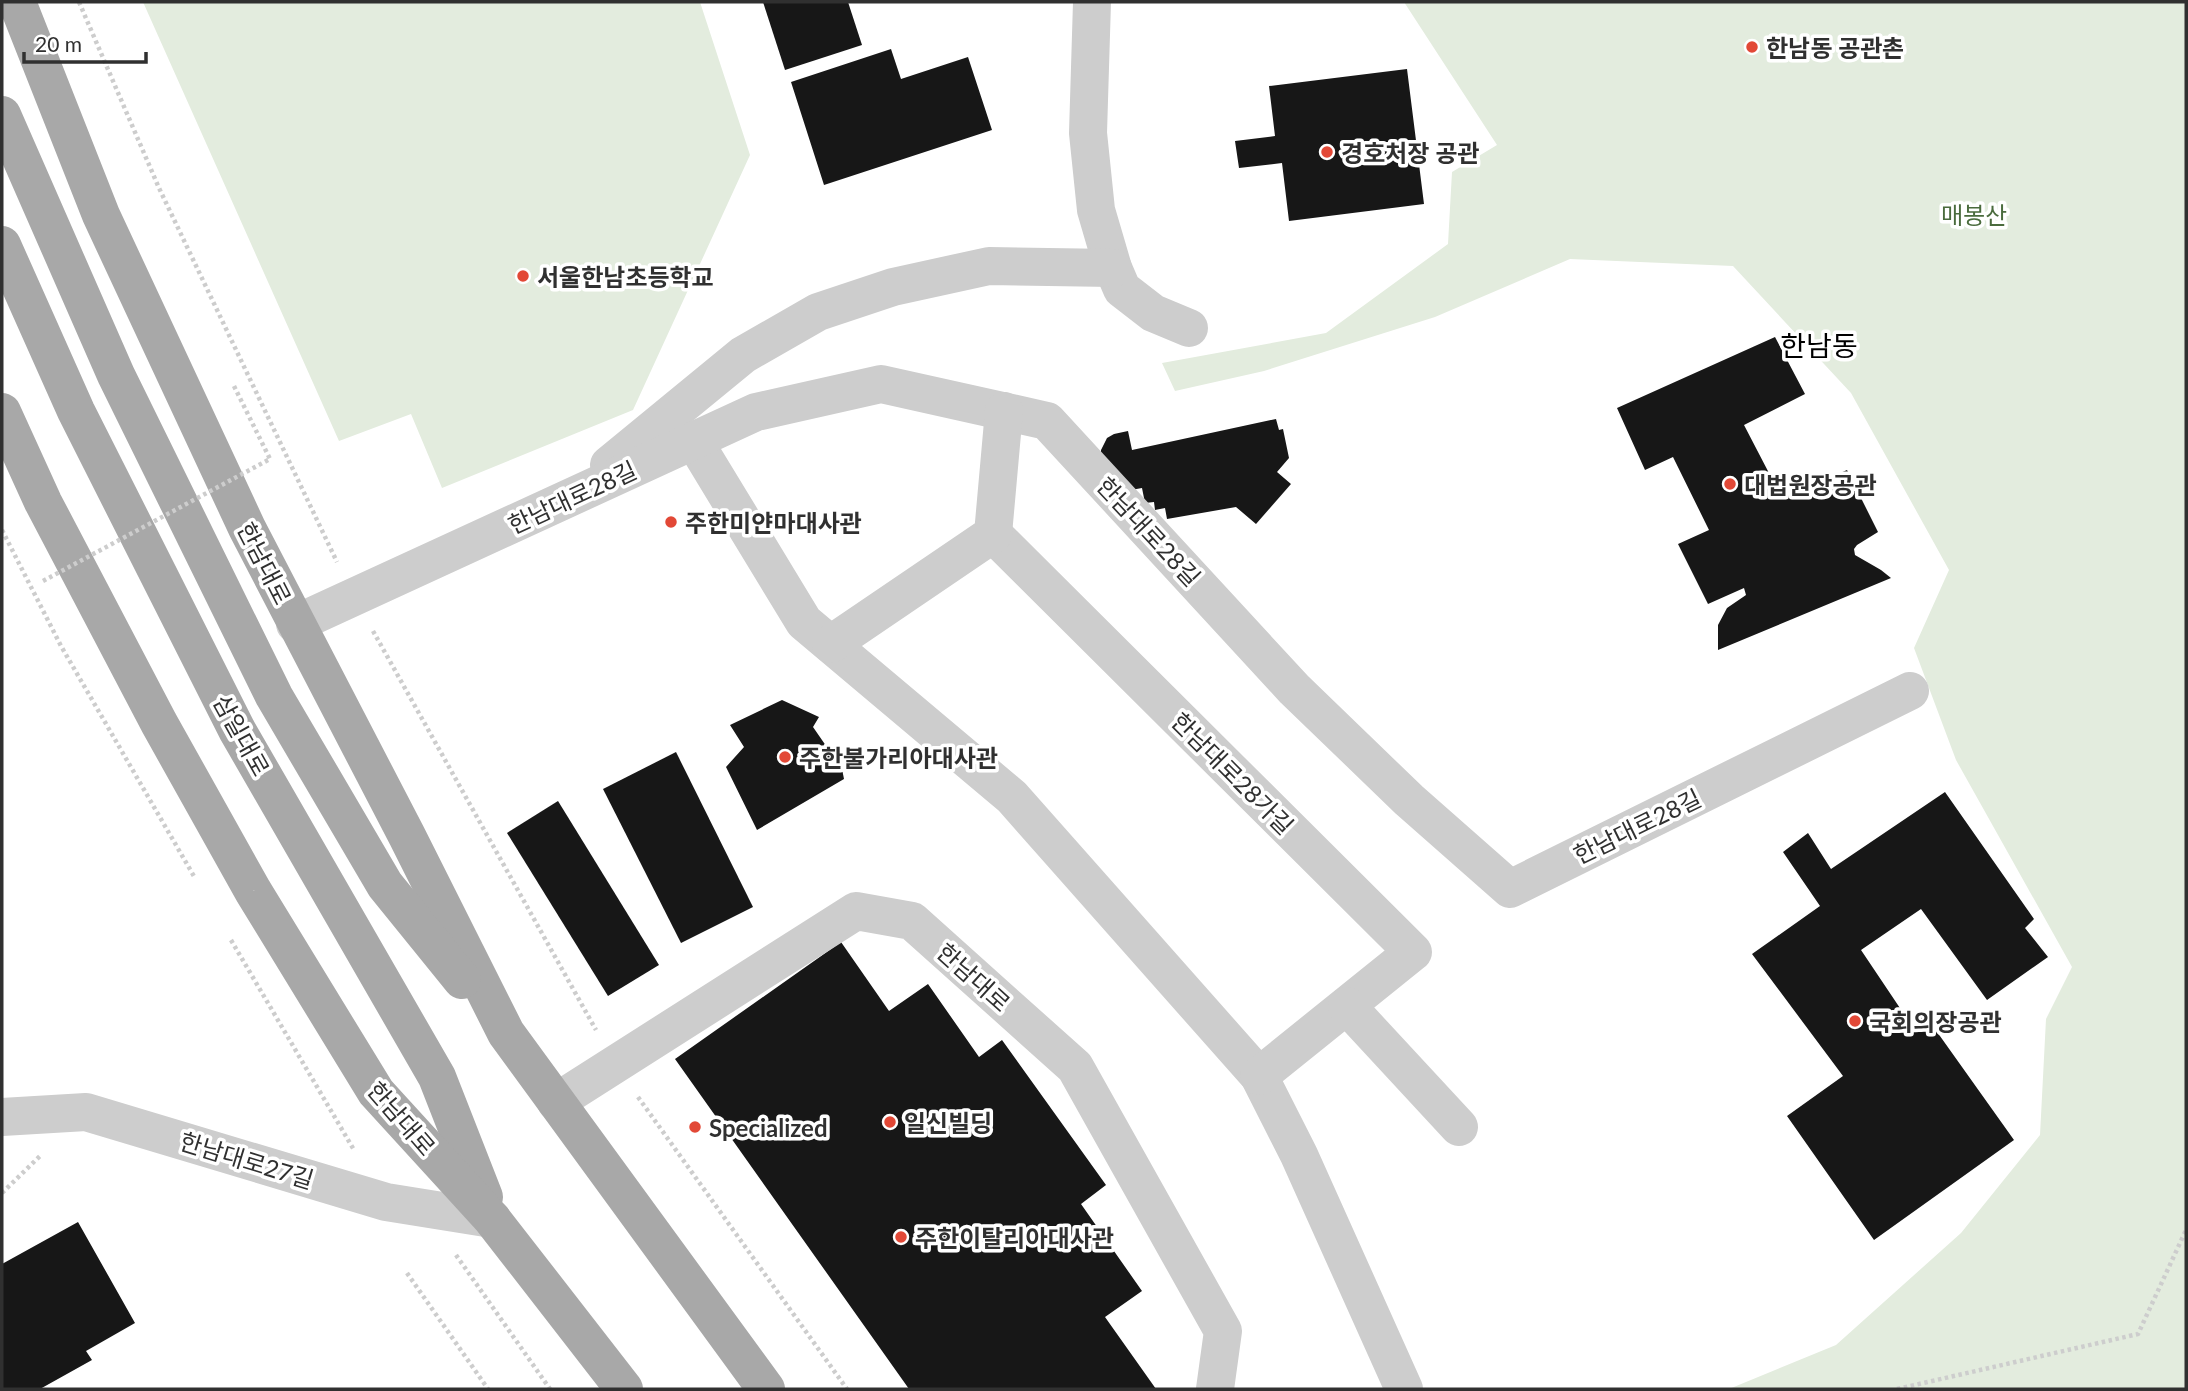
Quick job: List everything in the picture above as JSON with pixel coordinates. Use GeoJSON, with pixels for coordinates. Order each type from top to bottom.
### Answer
{"type":"FeatureCollection","features":[{"type":"Feature","properties":{"kind":"main road","name":"한남대로"},"geometry":{"type":"LineString","coordinates":[[18,2],[101,215],[247,528],[506,1033],[766,1389]]}},
{"type":"Feature","properties":{"kind":"main road","name":"삼일대로"},"geometry":{"type":"LineString","coordinates":[[2,115],[116,375],[274,696],[385,886],[506,1033]]}},
{"type":"Feature","properties":{"kind":"main road","name":"삼일대로"},"geometry":{"type":"LineString","coordinates":[[2,245],[76,411],[237,730],[437,1077],[492,1219]]}},
{"type":"Feature","properties":{"kind":"main road","name":"한남대로"},"geometry":{"type":"LineString","coordinates":[[2,412],[43,502],[159,723],[253,891],[376,1092],[492,1219],[624,1389]]}},
{"type":"Feature","properties":{"kind":"street"},"geometry":{"type":"LineString","coordinates":[[1093,2],[1088,133],[1096,209],[1113,268],[1122,289],[1153,313],[1189,327]]}},
{"type":"Feature","properties":{"kind":"street"},"geometry":{"type":"LineString","coordinates":[[567,500],[743,355],[818,312],[893,287],[989,266],[1113,268]]}},
{"type":"Feature","properties":{"kind":"street","name":"한남대로28길"},"geometry":{"type":"LineString","coordinates":[[295,624],[755,412],[881,384],[1047,421],[1294,689],[1409,800],[1510,890],[1910,691]]}},
{"type":"Feature","properties":{"kind":"street"},"geometry":{"type":"LineString","coordinates":[[831,644],[993,534],[1004,411]]}},
{"type":"Feature","properties":{"kind":"street"},"geometry":{"type":"LineString","coordinates":[[694,441],[804,622],[1012,797],[1259,1076],[1299,1155],[1404,1389]]}},
{"type":"Feature","properties":{"kind":"street","name":"한남대로28가길"},"geometry":{"type":"LineString","coordinates":[[993,534],[1413,952],[1259,1076]]}},
{"type":"Feature","properties":{"kind":"street","name":"한남대로"},"geometry":{"type":"LineString","coordinates":[[556,1102],[856,911],[912,921],[1075,1067],[1223,1331],[1215,1389]]}},
{"type":"Feature","properties":{"kind":"street"},"geometry":{"type":"LineString","coordinates":[[1347,1006],[1459,1126]]}},
{"type":"Feature","properties":{"kind":"street","name":"한남대로27길"},"geometry":{"type":"LineString","coordinates":[[2,1117],[86,1112],[386,1202],[492,1219]]}},
{"type":"Feature","properties":{"kind":"path"},"geometry":{"type":"LineString","coordinates":[[79,2],[159,188],[354,597],[615,1065],[847,1389]]}},
{"type":"Feature","properties":{"kind":"path"},"geometry":{"type":"LineString","coordinates":[[43,581],[270,458],[233,386]]}},
{"type":"Feature","properties":{"kind":"path"},"geometry":{"type":"LineString","coordinates":[[61,646],[72,640]]}},
{"type":"Feature","properties":{"kind":"path"},"geometry":{"type":"LineString","coordinates":[[423,1207],[550,1389]]}},
{"type":"Feature","properties":{"kind":"path"},"geometry":{"type":"LineString","coordinates":[[1897,1389],[2138,1334],[2186,1230]]}},
{"type":"Feature","properties":{"kind":"path"},"geometry":{"type":"LineString","coordinates":[[407,1273],[488,1389]]}},
{"type":"Feature","properties":{"kind":"green space","name":"서울한남초등학교"},"geometry":{"type":"Polygon","coordinates":[[[143,2],[700,2],[750,155],[633,410],[442,488],[411,414],[339,441],[143,2]]]}},
{"type":"Feature","properties":{"kind":"green space","name":"매봉산"},"geometry":{"type":"Polygon","coordinates":[[[1404,2],[2186,2],[2186,1389],[1729,1389],[1836,1345],[1961,1233],[2040,1135],[2046,1019],[2072,967],[1956,760],[1914,648],[1949,570],[1851,393],[1733,266],[1570,259],[1435,317],[1264,371],[1175,391],[1162,363],[1326,333],[1448,244],[1452,172],[1497,145],[1404,2]]]}},
{"type":"Feature","properties":{"kind":"building"},"geometry":{"type":"Polygon","coordinates":[[[763,2],[848,2],[862,45],[785,70],[763,2]]]}},
{"type":"Feature","properties":{"kind":"building"},"geometry":{"type":"Polygon","coordinates":[[[891,49],[901,79],[968,57],[992,130],[824,185],[791,82],[891,49]]]}},
{"type":"Feature","properties":{"kind":"building","name":"경호처장 공관"},"geometry":{"type":"Polygon","coordinates":[[[1407,69],[1424,204],[1289,221],[1282,163],[1239,168],[1235,141],[1275,136],[1269,86],[1407,69]]]}},
{"type":"Feature","properties":{"kind":"building","name":"대법원장공관"},"geometry":{"type":"Polygon","coordinates":[[[1775,337],[1805,394],[1744,425],[1782,498],[1847,470],[1878,532],[1857,545],[1854,549],[1855,555],[1891,578],[1718,650],[1718,625],[1727,608],[1746,595],[1744,588],[1708,604],[1678,544],[1709,530],[1673,457],[1645,470],[1617,408],[1775,337]]]}},
{"type":"Feature","properties":{"kind":"building"},"geometry":{"type":"Polygon","coordinates":[[[1276,419],[1279,430],[1283,429],[1289,458],[1277,472],[1291,484],[1256,524],[1236,507],[1167,519],[1165,508],[1155,510],[1154,502],[1145,503],[1142,488],[1120,492],[1101,456],[1107,438],[1128,431],[1132,450],[1276,419]]]}},
{"type":"Feature","properties":{"kind":"building","name":"주한불가리아대사관"},"geometry":{"type":"Polygon","coordinates":[[[782,700],[819,717],[813,727],[842,769],[844,779],[757,830],[726,767],[744,747],[730,725],[782,700]]]}},
{"type":"Feature","properties":{"kind":"building"},"geometry":{"type":"Polygon","coordinates":[[[676,752],[753,907],[681,943],[603,789],[676,752]]]}},
{"type":"Feature","properties":{"kind":"building","name":"국회의장공관"},"geometry":{"type":"Polygon","coordinates":[[[1945,792],[2034,919],[2025,928],[2048,957],[1987,1000],[1921,909],[1861,950],[1912,1026],[1925,1015],[2014,1140],[1874,1240],[1787,1116],[1843,1076],[1752,954],[1820,906],[1783,852],[1808,833],[1831,869],[1945,792]]]}},
{"type":"Feature","properties":{"kind":"building"},"geometry":{"type":"Polygon","coordinates":[[[558,801],[659,965],[608,996],[507,833],[558,801]]]}},
{"type":"Feature","properties":{"kind":"building","name":"일신빌딩"},"geometry":{"type":"Polygon","coordinates":[[[841,942],[889,1011],[928,984],[979,1057],[1002,1040],[1106,1185],[1081,1204],[1142,1291],[1105,1317],[1156,1389],[909,1389],[675,1059],[841,942]]]}},
{"type":"Feature","properties":{"kind":"building"},"geometry":{"type":"Polygon","coordinates":[[[78,1222],[135,1323],[86,1351],[92,1360],[40,1389],[2,1389],[2,1264],[78,1222]]]}},
{"type":"Feature","properties":{"kind":"place","name":"한남동 공관촌"},"geometry":{"type":"Point","coordinates":[1752,47]}},
{"type":"Feature","properties":{"kind":"place","name":"경호처장 공관"},"geometry":{"type":"Point","coordinates":[1327,152]}},
{"type":"Feature","properties":{"kind":"place","name":"서울한남초등학교"},"geometry":{"type":"Point","coordinates":[523,276]}},
{"type":"Feature","properties":{"kind":"place","name":"대법원장공관"},"geometry":{"type":"Point","coordinates":[1730,484]}},
{"type":"Feature","properties":{"kind":"place","name":"주한미얀마대사관"},"geometry":{"type":"Point","coordinates":[671,522]}},
{"type":"Feature","properties":{"kind":"place","name":"주한불가리아대사관"},"geometry":{"type":"Point","coordinates":[785,757]}},
{"type":"Feature","properties":{"kind":"place","name":"국회의장공관"},"geometry":{"type":"Point","coordinates":[1855,1021]}},
{"type":"Feature","properties":{"kind":"place","name":"일신빌딩"},"geometry":{"type":"Point","coordinates":[890,1122]}},
{"type":"Feature","properties":{"kind":"place","name":"Specialized"},"geometry":{"type":"Point","coordinates":[695,1127]}},
{"type":"Feature","properties":{"kind":"place","name":"주한이탈리아대사관"},"geometry":{"type":"Point","coordinates":[901,1237]}},
{"type":"Feature","properties":{"kind":"district","name":"한남동"},"geometry":{"type":"Point","coordinates":[1819,345]}}]}
